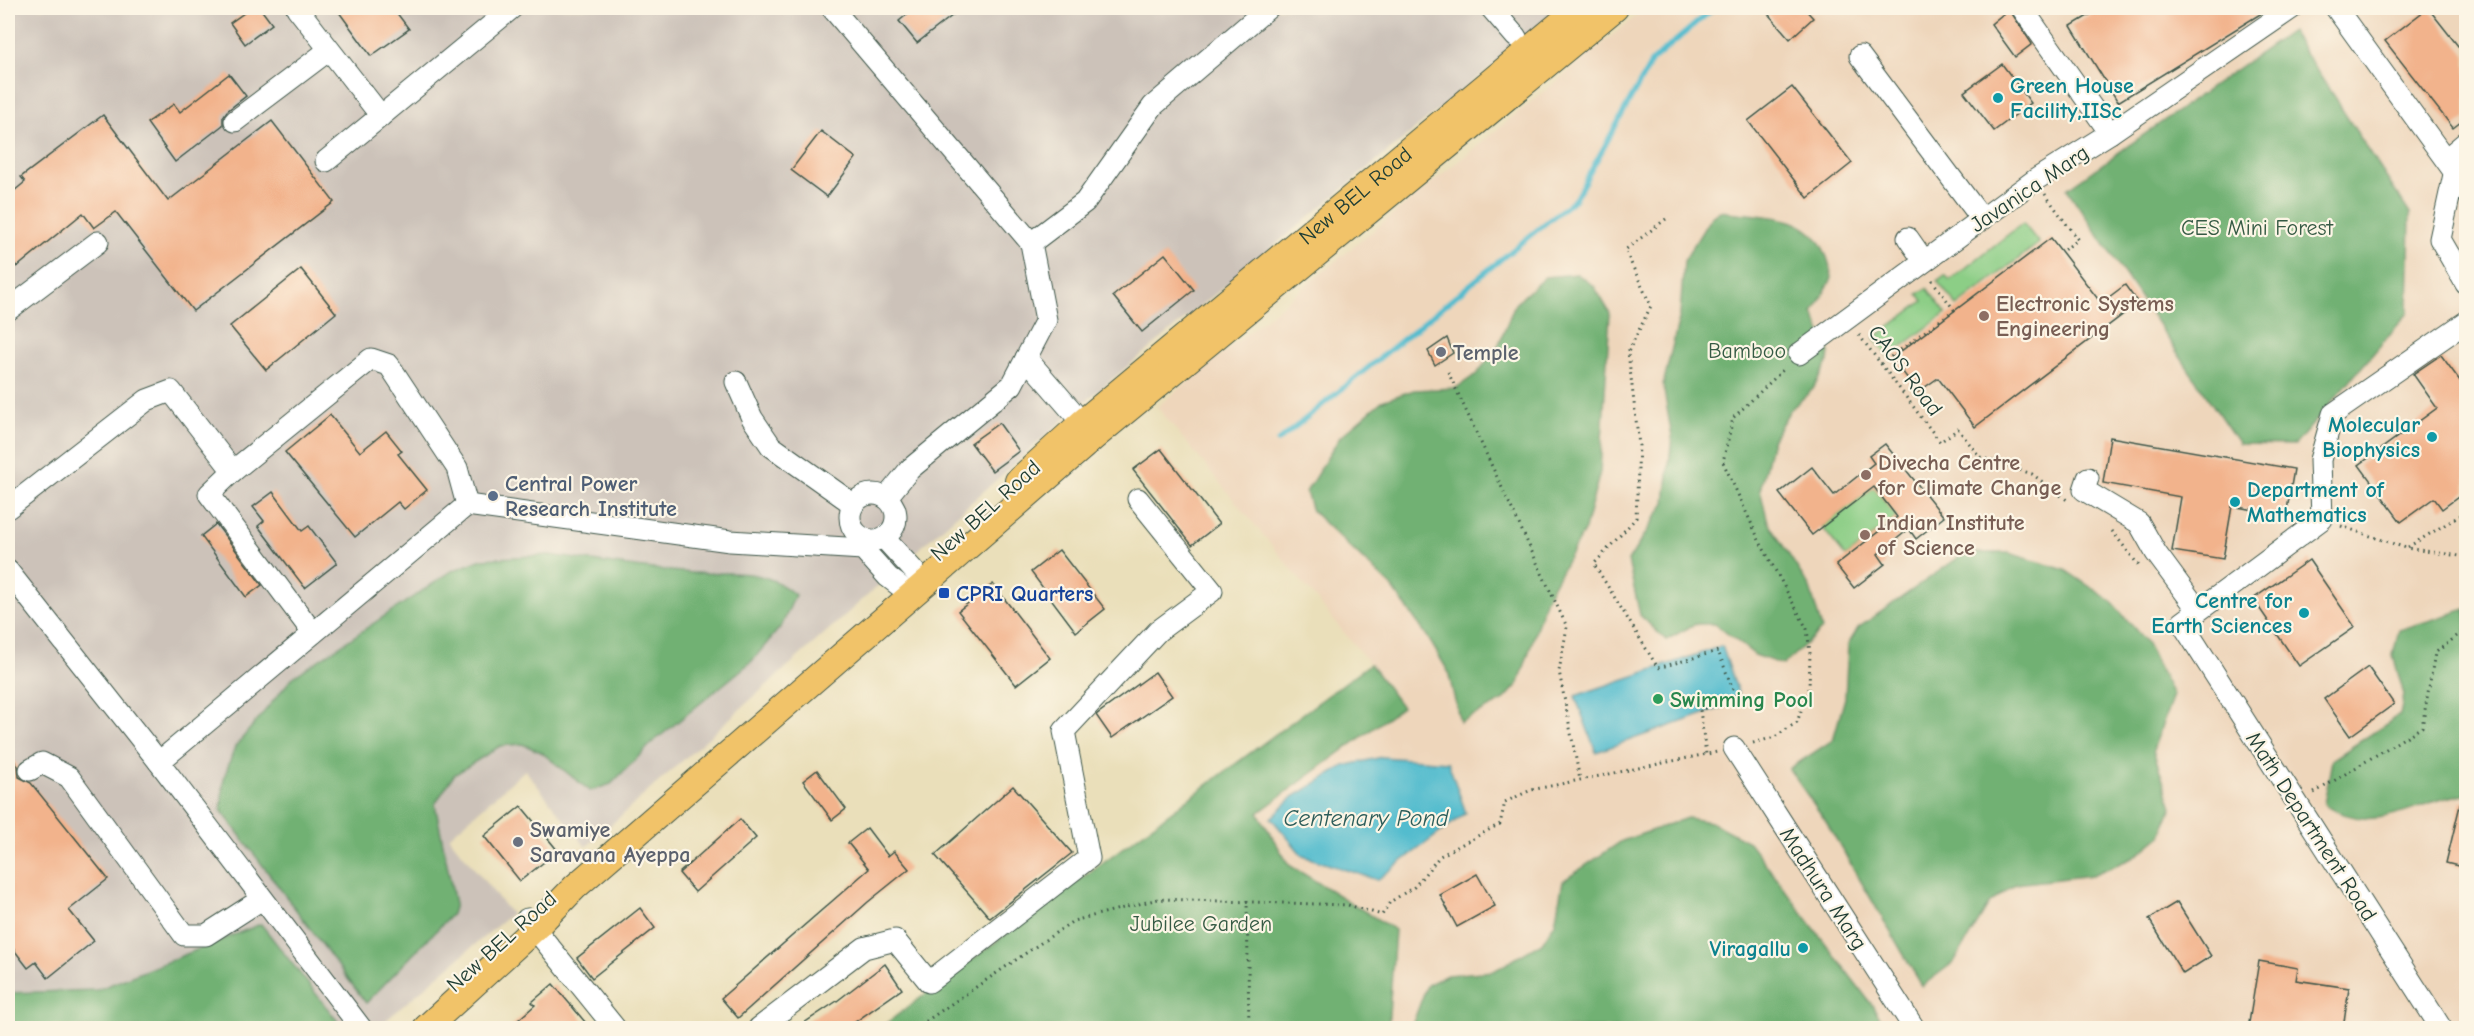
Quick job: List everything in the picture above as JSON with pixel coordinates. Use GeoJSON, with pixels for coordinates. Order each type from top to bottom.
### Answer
{"type":"FeatureCollection","features":[{"type":"Feature","properties":{"kind":"main road","name":"New BEL Road"},"geometry":{"type":"LineString","coordinates":[[426,1029],[597,854],[908,580],[1088,429],[1578,8]]}},
{"type":"Feature","properties":{"kind":"main road"},"geometry":{"type":"LineString","coordinates":[[1088,429],[1615,8]]}},
{"type":"Feature","properties":{"kind":"main road","name":"New BEL Road"},"geometry":{"type":"LineString","coordinates":[[405,1029],[575,887],[1088,429]]}},
{"type":"Feature","properties":{"kind":"street"},"geometry":{"type":"LineString","coordinates":[[297,8],[381,116]]}},
{"type":"Feature","properties":{"kind":"street"},"geometry":{"type":"LineString","coordinates":[[326,161],[513,8]]}},
{"type":"Feature","properties":{"kind":"street"},"geometry":{"type":"LineString","coordinates":[[832,8],[1030,243],[1046,320],[1012,385],[910,469],[886,498]]}},
{"type":"Feature","properties":{"kind":"street"},"geometry":{"type":"LineString","coordinates":[[1030,243],[1085,202],[1153,106],[1268,8]]}},
{"type":"Feature","properties":{"kind":"street"},"geometry":{"type":"LineString","coordinates":[[1491,8],[1516,37]]}},
{"type":"Feature","properties":{"kind":"street"},"geometry":{"type":"LineString","coordinates":[[2022,8],[2110,133]]}},
{"type":"Feature","properties":{"kind":"street","name":"Javanica Marg"},"geometry":{"type":"LineString","coordinates":[[1799,354],[2035,180],[2110,133],[2271,14],[2292,8]]}},
{"type":"Feature","properties":{"kind":"street"},"geometry":{"type":"LineString","coordinates":[[2336,8],[2451,164],[2466,188]]}},
{"type":"Feature","properties":{"kind":"street"},"geometry":{"type":"LineString","coordinates":[[235,121],[329,50]]}},
{"type":"Feature","properties":{"kind":"street"},"geometry":{"type":"LineString","coordinates":[[1860,56],[1982,219]]}},
{"type":"Feature","properties":{"kind":"street"},"geometry":{"type":"LineString","coordinates":[[2466,142],[2451,164],[2440,238],[2466,284]]}},
{"type":"Feature","properties":{"kind":"street"},"geometry":{"type":"LineString","coordinates":[[1908,238],[1922,263]]}},
{"type":"Feature","properties":{"kind":"street"},"geometry":{"type":"LineString","coordinates":[[8,310],[98,242]]}},
{"type":"Feature","properties":{"kind":"street"},"geometry":{"type":"LineString","coordinates":[[2190,616],[2322,519],[2320,460],[2333,414],[2466,322]]}},
{"type":"Feature","properties":{"kind":"street"},"geometry":{"type":"LineString","coordinates":[[1026,358],[1088,429]]}},
{"type":"Feature","properties":{"kind":"street"},"geometry":{"type":"LineString","coordinates":[[314,633],[209,494],[233,471],[371,359],[389,365],[457,468],[467,504]]}},
{"type":"Feature","properties":{"kind":"street"},"geometry":{"type":"LineString","coordinates":[[736,382],[752,418],[771,446],[853,504]]}},
{"type":"Feature","properties":{"kind":"street"},"geometry":{"type":"LineString","coordinates":[[8,508],[147,400],[171,392],[233,471]]}},
{"type":"Feature","properties":{"kind":"street","name":"Math Department Road"},"geometry":{"type":"LineString","coordinates":[[2088,478],[2084,490],[2139,523],[2298,804],[2441,1029]]}},
{"type":"Feature","properties":{"kind":"street"},"geometry":{"type":"LineString","coordinates":[[864,495],[879,495],[886,498],[892,503],[896,518],[890,533],[884,538],[869,541],[855,533],[849,519],[853,504],[864,495]]}},
{"type":"Feature","properties":{"kind":"street"},"geometry":{"type":"LineString","coordinates":[[759,1029],[864,948],[895,940],[929,982],[1089,858],[1064,731],[1158,631],[1212,591],[1138,499]]}},
{"type":"Feature","properties":{"kind":"street"},"geometry":{"type":"LineString","coordinates":[[159,762],[467,504],[730,541],[863,549],[888,578],[908,580]]}},
{"type":"Feature","properties":{"kind":"street"},"geometry":{"type":"LineString","coordinates":[[884,538],[908,580]]}},
{"type":"Feature","properties":{"kind":"street"},"geometry":{"type":"LineString","coordinates":[[8,571],[159,762],[361,1029]]}},
{"type":"Feature","properties":{"kind":"street","name":"Madhura Marg"},"geometry":{"type":"LineString","coordinates":[[1734,748],[1914,1029]]}},
{"type":"Feature","properties":{"kind":"street"},"geometry":{"type":"LineString","coordinates":[[30,770],[42,763],[69,777],[184,935],[206,935],[262,899]]}},
{"type":"Feature","properties":{"kind":"street"},"geometry":{"type":"LineString","coordinates":[[531,924],[615,1029]]}},
{"type":"Feature","properties":{"kind":"path"},"geometry":{"type":"LineString","coordinates":[[2035,180],[2078,240],[2062,251]]}},
{"type":"Feature","properties":{"kind":"path"},"geometry":{"type":"LineString","coordinates":[[1666,219],[1625,250],[1651,306],[1628,352],[1640,445],[1636,518],[1594,564],[1658,668],[1718,651],[1736,697],[1700,710],[1706,754]]}},
{"type":"Feature","properties":{"kind":"path"},"geometry":{"type":"LineString","coordinates":[[1881,364],[1955,310],[1922,263]]}},
{"type":"Feature","properties":{"kind":"path","name":"CAOS Road"},"geometry":{"type":"LineString","coordinates":[[1847,319],[1940,442],[1958,429],[1980,457],[2032,474],[2069,501]]}},
{"type":"Feature","properties":{"kind":"path"},"geometry":{"type":"LineString","coordinates":[[916,1029],[1073,921],[1158,898],[1357,906],[1382,915],[1390,902],[1414,887],[1440,856],[1500,824],[1505,802],[1531,790],[1734,748],[1775,737],[1797,722],[1809,689],[1810,653],[1807,629],[1759,540],[1723,462],[1733,418],[1799,354]]}},
{"type":"Feature","properties":{"kind":"path"},"geometry":{"type":"LineString","coordinates":[[1448,372],[1567,627],[1559,671],[1580,780]]}},
{"type":"Feature","properties":{"kind":"path"},"geometry":{"type":"LineString","coordinates":[[2406,548],[2466,512]]}},
{"type":"Feature","properties":{"kind":"path"},"geometry":{"type":"LineString","coordinates":[[2322,519],[2406,548],[2466,557]]}},
{"type":"Feature","properties":{"kind":"path"},"geometry":{"type":"LineString","coordinates":[[2106,527],[2115,534],[2142,569]]}},
{"type":"Feature","properties":{"kind":"path"},"geometry":{"type":"LineString","coordinates":[[2298,804],[2422,727],[2435,653],[2466,629]]}},
{"type":"Feature","properties":{"kind":"path"},"geometry":{"type":"LineString","coordinates":[[1247,900],[1249,1029]]}},
{"type":"Feature","properties":{"kind":"shaded area","name":"Central Power Research Institute"},"geometry":{"type":"Polygon","coordinates":[[[8,8],[1562,8],[1070,414],[586,847],[525,770],[449,837],[511,914],[377,1028],[8,1028],[8,8]]]}},
{"type":"Feature","properties":{"kind":"shaded area","name":"Indian Institute of Science"},"geometry":{"type":"Polygon","coordinates":[[[1646,8],[2466,8],[2466,1028],[880,1028],[1370,664],[1157,407],[1646,8]]]}},
{"type":"Feature","properties":{"kind":"green space","name":"CES Mini Forest"},"geometry":{"type":"Polygon","coordinates":[[[2291,31],[2410,214],[2408,313],[2295,445],[2239,444],[2067,189],[2291,31]]]}},
{"type":"Feature","properties":{"kind":"green space","name":"Bamboo"},"geometry":{"type":"Polygon","coordinates":[[[1720,211],[1777,218],[1807,229],[1818,240],[1827,256],[1832,278],[1813,313],[1829,351],[1828,361],[1813,389],[1790,410],[1772,440],[1760,490],[1768,522],[1810,588],[1822,629],[1783,665],[1755,655],[1715,624],[1695,624],[1666,640],[1640,615],[1628,561],[1665,503],[1672,437],[1663,385],[1680,315],[1684,261],[1711,217],[1720,211]]]}},
{"type":"Feature","properties":{"kind":"green space"},"geometry":{"type":"Polygon","coordinates":[[[2023,223],[2039,243],[1957,306],[1937,281],[1945,275],[1950,280],[2023,223]]]}},
{"type":"Feature","properties":{"kind":"green space"},"geometry":{"type":"Polygon","coordinates":[[[1577,274],[1594,286],[1610,313],[1600,472],[1585,529],[1546,598],[1519,683],[1503,701],[1460,722],[1448,671],[1427,636],[1392,587],[1312,511],[1306,492],[1340,437],[1382,401],[1414,390],[1456,388],[1478,373],[1499,344],[1515,304],[1545,277],[1577,274]]]}},
{"type":"Feature","properties":{"kind":"green space"},"geometry":{"type":"Polygon","coordinates":[[[1927,288],[1946,313],[1888,357],[1874,338],[1923,301],[1918,294],[1927,288]]]}},
{"type":"Feature","properties":{"kind":"green space"},"geometry":{"type":"Polygon","coordinates":[[[1874,487],[1897,517],[1846,557],[1822,527],[1874,487]]]}},
{"type":"Feature","properties":{"kind":"green space"},"geometry":{"type":"Polygon","coordinates":[[[1965,553],[2009,553],[2065,570],[2111,601],[2146,642],[2173,695],[2153,750],[2172,807],[2161,836],[2135,857],[2092,875],[2016,884],[1989,904],[1954,962],[1922,986],[1825,820],[1789,769],[1833,740],[1845,698],[1848,645],[1858,628],[1965,553]]]}},
{"type":"Feature","properties":{"kind":"green space"},"geometry":{"type":"Polygon","coordinates":[[[549,555],[682,572],[755,575],[782,585],[795,595],[782,625],[752,661],[653,742],[611,784],[590,791],[541,752],[522,744],[500,746],[454,775],[435,804],[455,904],[452,914],[366,1003],[221,810],[224,778],[235,747],[292,678],[452,571],[482,559],[549,555]]]}},
{"type":"Feature","properties":{"kind":"green space"},"geometry":{"type":"Polygon","coordinates":[[[2466,609],[2466,794],[2378,818],[2361,818],[2343,814],[2324,804],[2332,760],[2400,715],[2404,695],[2393,655],[2399,630],[2466,609]]]}},
{"type":"Feature","properties":{"kind":"green space","name":"Jubilee Garden"},"geometry":{"type":"Polygon","coordinates":[[[1370,664],[1402,707],[1258,813],[1289,865],[1395,930],[1388,1028],[880,1028],[1370,664]]]}},
{"type":"Feature","properties":{"kind":"green space"},"geometry":{"type":"Polygon","coordinates":[[[1687,818],[1711,822],[1749,842],[1872,1005],[1886,1028],[1411,1028],[1427,985],[1447,975],[1494,971],[1542,943],[1555,923],[1563,881],[1622,841],[1687,818]]]}},
{"type":"Feature","properties":{"kind":"green space"},"geometry":{"type":"Polygon","coordinates":[[[261,924],[343,1028],[8,1028],[8,993],[97,990],[261,924]]]}},
{"type":"Feature","properties":{"kind":"water","name":"Swimming Pool"},"geometry":{"type":"Polygon","coordinates":[[[1722,646],[1741,701],[1596,752],[1575,696],[1722,646]]]}},
{"type":"Feature","properties":{"kind":"water","name":"Centenary Pond"},"geometry":{"type":"Polygon","coordinates":[[[1382,757],[1448,762],[1466,813],[1377,880],[1303,856],[1271,818],[1293,797],[1344,766],[1382,757]]]}},
{"type":"Feature","properties":{"kind":"building"},"geometry":{"type":"Polygon","coordinates":[[[251,8],[260,8],[272,24],[245,44],[230,23],[251,8]]]}},
{"type":"Feature","properties":{"kind":"building"},"geometry":{"type":"Polygon","coordinates":[[[336,8],[393,8],[409,29],[371,56],[336,8]]]}},
{"type":"Feature","properties":{"kind":"building"},"geometry":{"type":"Polygon","coordinates":[[[915,8],[962,8],[917,43],[899,21],[915,8]]]}},
{"type":"Feature","properties":{"kind":"building"},"geometry":{"type":"Polygon","coordinates":[[[1763,8],[1804,8],[1813,18],[1790,39],[1763,8]]]}},
{"type":"Feature","properties":{"kind":"building"},"geometry":{"type":"Polygon","coordinates":[[[2101,8],[2270,8],[2118,102],[2071,26],[2101,8]]]}},
{"type":"Feature","properties":{"kind":"building"},"geometry":{"type":"Polygon","coordinates":[[[2428,8],[2466,56],[2466,118],[2453,128],[2385,41],[2428,8]]]}},
{"type":"Feature","properties":{"kind":"building"},"geometry":{"type":"Polygon","coordinates":[[[2009,9],[2032,44],[2015,57],[1991,24],[2009,9]]]}},
{"type":"Feature","properties":{"kind":"building","name":"Green House Facility,IISc"},"geometry":{"type":"Polygon","coordinates":[[[2002,64],[2031,103],[1994,131],[1964,92],[2002,64]]]}},
{"type":"Feature","properties":{"kind":"building"},"geometry":{"type":"Polygon","coordinates":[[[229,74],[246,96],[227,111],[223,117],[223,125],[175,162],[147,123],[174,104],[180,112],[229,74]]]}},
{"type":"Feature","properties":{"kind":"building"},"geometry":{"type":"Polygon","coordinates":[[[1792,87],[1852,163],[1808,198],[1748,121],[1792,87]]]}},
{"type":"Feature","properties":{"kind":"building"},"geometry":{"type":"Polygon","coordinates":[[[103,115],[168,201],[272,121],[334,202],[193,311],[116,212],[94,228],[83,213],[17,267],[8,255],[8,196],[25,182],[21,177],[103,115]]]}},
{"type":"Feature","properties":{"kind":"building"},"geometry":{"type":"Polygon","coordinates":[[[821,131],[856,158],[827,197],[791,170],[821,131]]]}},
{"type":"Feature","properties":{"kind":"building"},"geometry":{"type":"Polygon","coordinates":[[[2051,238],[2101,303],[2125,285],[2138,303],[1975,427],[1938,378],[1918,392],[1892,358],[2051,238]]]}},
{"type":"Feature","properties":{"kind":"building"},"geometry":{"type":"Polygon","coordinates":[[[1165,254],[1194,290],[1142,332],[1113,296],[1165,254]]]}},
{"type":"Feature","properties":{"kind":"building"},"geometry":{"type":"Polygon","coordinates":[[[301,269],[336,313],[266,370],[230,326],[301,269]]]}},
{"type":"Feature","properties":{"kind":"building","name":"Temple"},"geometry":{"type":"Polygon","coordinates":[[[1447,338],[1453,353],[1435,365],[1428,351],[1447,338]]]}},
{"type":"Feature","properties":{"kind":"building","name":"Molecular Biophysics"},"geometry":{"type":"Polygon","coordinates":[[[2441,355],[2466,389],[2466,491],[2442,509],[2434,498],[2401,522],[2359,465],[2437,408],[2413,374],[2441,355]]]}},
{"type":"Feature","properties":{"kind":"building"},"geometry":{"type":"Polygon","coordinates":[[[330,415],[360,452],[386,431],[402,451],[398,454],[427,490],[404,509],[398,502],[355,537],[285,452],[330,415]]]}},
{"type":"Feature","properties":{"kind":"building"},"geometry":{"type":"Polygon","coordinates":[[[999,423],[1019,451],[992,471],[971,443],[999,423]]]}},
{"type":"Feature","properties":{"kind":"building","name":"Department of Mathematics"},"geometry":{"type":"Polygon","coordinates":[[[2110,437],[2294,469],[2286,516],[2232,506],[2223,559],[2172,551],[2181,497],[2103,483],[2110,437]]]}},
{"type":"Feature","properties":{"kind":"building"},"geometry":{"type":"Polygon","coordinates":[[[1885,444],[1944,517],[1916,539],[1909,529],[1878,554],[1885,564],[1854,588],[1836,565],[1897,517],[1874,487],[1812,535],[1779,493],[1812,467],[1834,495],[1874,463],[1869,456],[1885,444]]]}},
{"type":"Feature","properties":{"kind":"building"},"geometry":{"type":"Polygon","coordinates":[[[1161,449],[1219,524],[1192,545],[1133,470],[1161,449]]]}},
{"type":"Feature","properties":{"kind":"building"},"geometry":{"type":"Polygon","coordinates":[[[273,492],[302,531],[309,526],[337,563],[305,588],[258,526],[264,521],[253,507],[273,492]]]}},
{"type":"Feature","properties":{"kind":"building"},"geometry":{"type":"Polygon","coordinates":[[[216,524],[262,585],[246,597],[201,536],[216,524]]]}},
{"type":"Feature","properties":{"kind":"building"},"geometry":{"type":"Polygon","coordinates":[[[1059,550],[1105,609],[1076,632],[1031,572],[1059,550]]]}},
{"type":"Feature","properties":{"kind":"building","name":"Centre for Earth Sciences"},"geometry":{"type":"Polygon","coordinates":[[[2309,560],[2355,627],[2299,666],[2253,599],[2309,560]]]}},
{"type":"Feature","properties":{"kind":"building"},"geometry":{"type":"Polygon","coordinates":[[[993,584],[1050,658],[1016,685],[958,611],[993,584]]]}},
{"type":"Feature","properties":{"kind":"building"},"geometry":{"type":"Polygon","coordinates":[[[2368,667],[2394,704],[2350,736],[2324,699],[2368,667]]]}},
{"type":"Feature","properties":{"kind":"building"},"geometry":{"type":"Polygon","coordinates":[[[1155,672],[1172,696],[1112,738],[1096,715],[1155,672]]]}},
{"type":"Feature","properties":{"kind":"building"},"geometry":{"type":"Polygon","coordinates":[[[8,753],[18,766],[19,777],[31,783],[108,879],[69,910],[94,941],[48,978],[36,962],[28,968],[8,942],[8,753]]]}},
{"type":"Feature","properties":{"kind":"building"},"geometry":{"type":"Polygon","coordinates":[[[817,770],[846,809],[832,820],[803,781],[817,770]]]}},
{"type":"Feature","properties":{"kind":"building"},"geometry":{"type":"Polygon","coordinates":[[[1013,786],[1072,853],[990,918],[935,855],[1013,786]]]}},
{"type":"Feature","properties":{"kind":"building"},"geometry":{"type":"Polygon","coordinates":[[[2461,801],[2466,801],[2466,868],[2446,863],[2461,801]]]}},
{"type":"Feature","properties":{"kind":"building"},"geometry":{"type":"Polygon","coordinates":[[[521,806],[558,851],[520,881],[484,836],[521,806]]]}},
{"type":"Feature","properties":{"kind":"building"},"geometry":{"type":"Polygon","coordinates":[[[740,819],[756,838],[695,892],[679,873],[740,819]]]}},
{"type":"Feature","properties":{"kind":"building"},"geometry":{"type":"Polygon","coordinates":[[[867,828],[888,856],[894,851],[909,869],[868,902],[738,1018],[721,998],[869,869],[848,843],[867,828]]]}},
{"type":"Feature","properties":{"kind":"building"},"geometry":{"type":"Polygon","coordinates":[[[1477,874],[1495,906],[1457,927],[1440,895],[1477,874]]]}},
{"type":"Feature","properties":{"kind":"building"},"geometry":{"type":"Polygon","coordinates":[[[2177,902],[2211,956],[2183,974],[2149,919],[2177,902]]]}},
{"type":"Feature","properties":{"kind":"building"},"geometry":{"type":"Polygon","coordinates":[[[640,908],[655,928],[592,978],[577,958],[640,908]]]}},
{"type":"Feature","properties":{"kind":"building"},"geometry":{"type":"Polygon","coordinates":[[[2259,961],[2298,968],[2296,980],[2349,988],[2343,1029],[2290,1023],[2289,1029],[2248,1029],[2259,961]]]}},
{"type":"Feature","properties":{"kind":"building"},"geometry":{"type":"Polygon","coordinates":[[[885,964],[902,989],[845,1029],[795,1029],[837,1001],[885,964]]]}},
{"type":"Feature","properties":{"kind":"building"},"geometry":{"type":"Polygon","coordinates":[[[553,984],[591,1029],[508,1029],[535,1005],[532,1002],[553,984]]]}},
{"type":"Feature","properties":{"kind":"waterway"},"geometry":{"type":"LineString","coordinates":[[1278,441],[1575,199],[1652,61],[1714,8]]}},
{"type":"Feature","properties":{"kind":"place","name":"Green House Facility,IISc"},"geometry":{"type":"Point","coordinates":[1998,98]}},
{"type":"Feature","properties":{"kind":"place","name":"Electronic Systems Engineering"},"geometry":{"type":"Point","coordinates":[1984,316]}},
{"type":"Feature","properties":{"kind":"place","name":"Temple"},"geometry":{"type":"Point","coordinates":[1441,352]}},
{"type":"Feature","properties":{"kind":"place","name":"Molecular Biophysics"},"geometry":{"type":"Point","coordinates":[2432,437]}},
{"type":"Feature","properties":{"kind":"place","name":"Divecha Centre for Climate Change"},"geometry":{"type":"Point","coordinates":[1866,475]}},
{"type":"Feature","properties":{"kind":"place","name":"Central Power Research Institute"},"geometry":{"type":"Point","coordinates":[493,496]}},
{"type":"Feature","properties":{"kind":"place","name":"Department of Mathematics"},"geometry":{"type":"Point","coordinates":[2235,502]}},
{"type":"Feature","properties":{"kind":"place","name":"Indian Institute of Science"},"geometry":{"type":"Point","coordinates":[1865,535]}},
{"type":"Feature","properties":{"kind":"place","name":"CPRI Quarters"},"geometry":{"type":"Point","coordinates":[944,593]}},
{"type":"Feature","properties":{"kind":"place","name":"Centre for Earth Sciences"},"geometry":{"type":"Point","coordinates":[2304,613]}},
{"type":"Feature","properties":{"kind":"place","name":"Swimming Pool"},"geometry":{"type":"Point","coordinates":[1658,699]}},
{"type":"Feature","properties":{"kind":"place","name":"Swamiye Saravana Ayeppa"},"geometry":{"type":"Point","coordinates":[518,842]}},
{"type":"Feature","properties":{"kind":"place","name":"Viragallu"},"geometry":{"type":"Point","coordinates":[1803,948]}}]}
